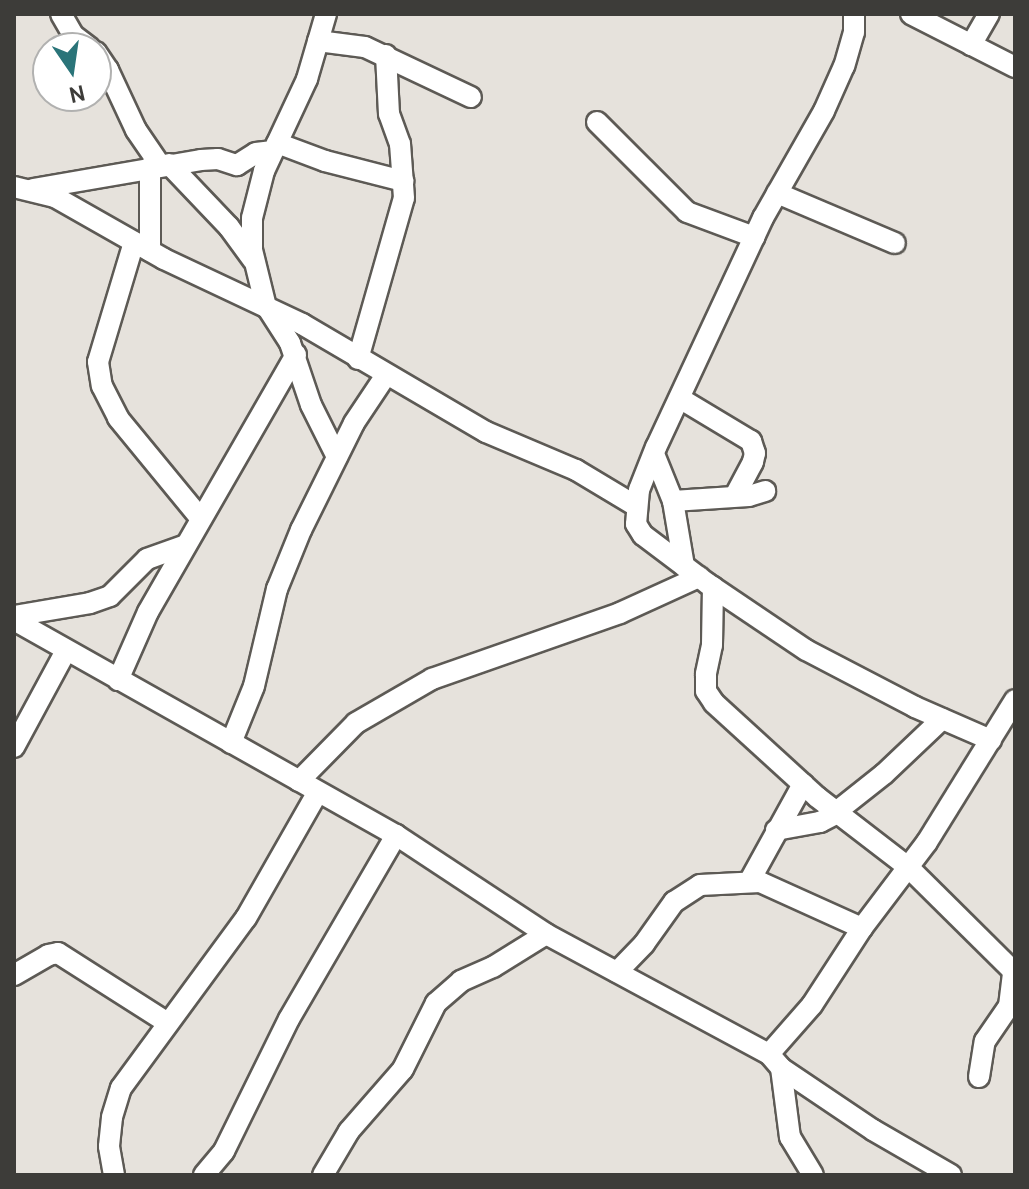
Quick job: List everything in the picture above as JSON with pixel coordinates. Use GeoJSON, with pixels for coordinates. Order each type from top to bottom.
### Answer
{"type":"FeatureCollection","features":[{"type":"Feature","properties":{"kind":"street"},"geometry":{"type":"LineString","coordinates":[[61,14],[71,32]]}},
{"type":"Feature","properties":{"kind":"street"},"geometry":{"type":"LineString","coordinates":[[326,14],[307,79],[264,171],[252,218],[256,263],[266,307],[296,355],[311,405],[337,457]]}},
{"type":"Feature","properties":{"kind":"street"},"geometry":{"type":"LineString","coordinates":[[854,14],[854,32],[844,66],[824,111],[754,237],[654,454],[636,506],[638,531],[806,650],[942,719],[991,740]]}},
{"type":"Feature","properties":{"kind":"street"},"geometry":{"type":"LineString","coordinates":[[911,14],[1015,67]]}},
{"type":"Feature","properties":{"kind":"street"},"geometry":{"type":"LineString","coordinates":[[971,45],[989,14]]}},
{"type":"Feature","properties":{"kind":"street"},"geometry":{"type":"LineString","coordinates":[[318,41],[365,47],[471,97]]}},
{"type":"Feature","properties":{"kind":"street"},"geometry":{"type":"LineString","coordinates":[[358,359],[399,223],[403,181],[400,144],[389,114],[386,55]]}},
{"type":"Feature","properties":{"kind":"street"},"geometry":{"type":"LineString","coordinates":[[112,79],[136,130],[160,165],[229,227],[256,263]]}},
{"type":"Feature","properties":{"kind":"street"},"geometry":{"type":"LineString","coordinates":[[597,122],[687,212],[754,237]]}},
{"type":"Feature","properties":{"kind":"street"},"geometry":{"type":"LineString","coordinates":[[21,189],[160,165],[218,159],[237,165],[256,153],[275,147],[403,181]]}},
{"type":"Feature","properties":{"kind":"street"},"geometry":{"type":"LineString","coordinates":[[160,165],[142,246],[98,362],[102,386],[118,418],[200,518]]}},
{"type":"Feature","properties":{"kind":"street"},"geometry":{"type":"LineString","coordinates":[[21,189],[55,197],[142,246],[266,307],[486,432],[576,470],[636,506]]}},
{"type":"Feature","properties":{"kind":"street"},"geometry":{"type":"LineString","coordinates":[[777,193],[895,243]]}},
{"type":"Feature","properties":{"kind":"street"},"geometry":{"type":"LineString","coordinates":[[118,680],[148,612],[296,355]]}},
{"type":"Feature","properties":{"kind":"street"},"geometry":{"type":"LineString","coordinates":[[231,743],[254,686],[277,589],[301,530],[354,423],[386,375]]}},
{"type":"Feature","properties":{"kind":"street"},"geometry":{"type":"LineString","coordinates":[[681,399],[751,441],[755,453],[753,462],[735,496]]}},
{"type":"Feature","properties":{"kind":"street"},"geometry":{"type":"LineString","coordinates":[[654,454],[699,577],[706,691],[727,717],[803,784],[908,867],[1014,972],[1009,1006],[985,1041],[979,1077]]}},
{"type":"Feature","properties":{"kind":"street"},"geometry":{"type":"LineString","coordinates":[[673,501],[765,491]]}},
{"type":"Feature","properties":{"kind":"street"},"geometry":{"type":"LineString","coordinates":[[14,618],[110,596],[147,559],[186,545]]}},
{"type":"Feature","properties":{"kind":"street"},"geometry":{"type":"LineString","coordinates":[[299,781],[356,723],[432,679],[620,613],[699,577]]}},
{"type":"Feature","properties":{"kind":"street"},"geometry":{"type":"LineString","coordinates":[[14,618],[66,651],[396,835],[546,934],[775,1061],[873,1130],[951,1175]]}},
{"type":"Feature","properties":{"kind":"street"},"geometry":{"type":"LineString","coordinates":[[14,747],[66,651]]}},
{"type":"Feature","properties":{"kind":"street"},"geometry":{"type":"LineString","coordinates":[[813,1175],[790,1137],[775,1061],[862,928],[908,867],[1015,700]]}},
{"type":"Feature","properties":{"kind":"street"},"geometry":{"type":"LineString","coordinates":[[776,830],[820,822],[837,812],[884,774],[942,719]]}},
{"type":"Feature","properties":{"kind":"street"},"geometry":{"type":"LineString","coordinates":[[749,882],[803,784]]}},
{"type":"Feature","properties":{"kind":"street"},"geometry":{"type":"LineString","coordinates":[[114,1175],[109,1146],[112,1117],[121,1088],[246,918],[318,792]]}},
{"type":"Feature","properties":{"kind":"street"},"geometry":{"type":"LineString","coordinates":[[204,1175],[224,1151],[289,1019],[396,835]]}},
{"type":"Feature","properties":{"kind":"street"},"geometry":{"type":"LineString","coordinates":[[617,972],[644,944],[674,902],[700,885],[760,882],[862,928]]}},
{"type":"Feature","properties":{"kind":"street"},"geometry":{"type":"LineString","coordinates":[[323,1175],[349,1131],[403,1069],[436,1003],[461,981],[493,967],[546,934]]}},
{"type":"Feature","properties":{"kind":"street"},"geometry":{"type":"LineString","coordinates":[[14,975],[48,955],[58,953],[168,1023]]}}]}
